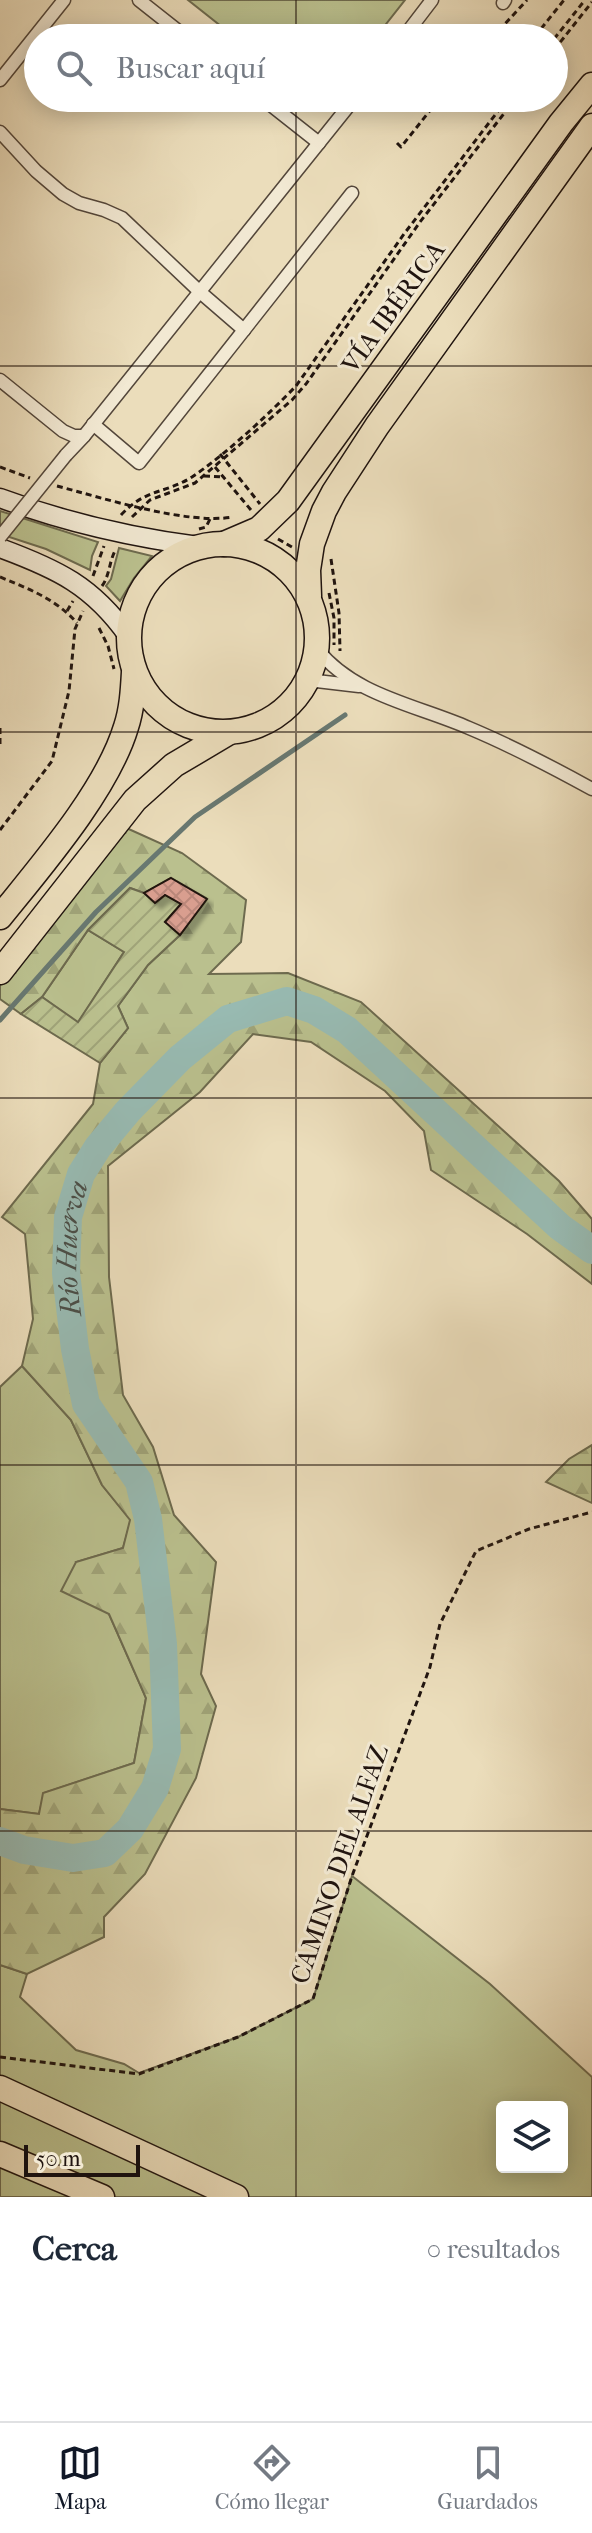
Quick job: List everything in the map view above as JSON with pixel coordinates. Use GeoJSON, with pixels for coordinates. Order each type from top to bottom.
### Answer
{"type":"FeatureCollection","features":[{"type":"Feature","properties":{"kind":"highway","name":"VÍA IBÉRICA"},"geometry":{"type":"LineString","coordinates":[[215,545],[259,529],[288,501],[592,85]]}},
{"type":"Feature","properties":{"kind":"highway"},"geometry":{"type":"LineString","coordinates":[[0,972],[135,800],[174,765],[228,733],[259,725],[281,713],[299,693],[308,680],[317,649],[308,570],[312,544],[324,511],[377,426],[592,126]]}},
{"type":"Feature","properties":{"kind":"highway"},"geometry":{"type":"LineString","coordinates":[[0,917],[88,802],[106,772],[126,728],[131,707],[124,672],[135,608],[144,588],[157,572],[189,551],[215,545],[243,546],[278,561],[293,573],[309,596]]}},
{"type":"Feature","properties":{"kind":"highway"},"geometry":{"type":"LineString","coordinates":[[124,672],[157,706],[175,719],[196,729],[228,733]]}},
{"type":"Feature","properties":{"kind":"highway"},"geometry":{"type":"LineString","coordinates":[[0,2088],[236,2197]]}},
{"type":"Feature","properties":{"kind":"highway"},"geometry":{"type":"LineString","coordinates":[[0,2154],[102,2197]]}},
{"type":"Feature","properties":{"kind":"main road"},"geometry":{"type":"LineString","coordinates":[[0,498],[117,534],[215,545]]}},
{"type":"Feature","properties":{"kind":"main road"},"geometry":{"type":"LineString","coordinates":[[0,548],[55,569],[84,587],[128,636]]}},
{"type":"Feature","properties":{"kind":"street"},"geometry":{"type":"LineString","coordinates":[[45,24],[64,0]]}},
{"type":"Feature","properties":{"kind":"street"},"geometry":{"type":"LineString","coordinates":[[139,0],[169,24]]}},
{"type":"Feature","properties":{"kind":"street"},"geometry":{"type":"LineString","coordinates":[[414,24],[432,0]]}},
{"type":"Feature","properties":{"kind":"street"},"geometry":{"type":"LineString","coordinates":[[0,80],[24,50]]}},
{"type":"Feature","properties":{"kind":"street"},"geometry":{"type":"LineString","coordinates":[[280,112],[319,143]]}},
{"type":"Feature","properties":{"kind":"street"},"geometry":{"type":"LineString","coordinates":[[0,537],[344,112]]}},
{"type":"Feature","properties":{"kind":"street"},"geometry":{"type":"LineString","coordinates":[[0,132],[36,171],[63,194],[122,218],[244,330]]}},
{"type":"Feature","properties":{"kind":"street"},"geometry":{"type":"LineString","coordinates":[[93,424],[139,463],[352,193]]}},
{"type":"Feature","properties":{"kind":"street"},"geometry":{"type":"LineString","coordinates":[[0,380],[63,431],[84,436]]}},
{"type":"Feature","properties":{"kind":"street"},"geometry":{"type":"LineString","coordinates":[[317,649],[337,671],[362,687],[494,739],[592,789]]}},
{"type":"Feature","properties":{"kind":"street"},"geometry":{"type":"LineString","coordinates":[[308,680],[362,687]]}},
{"type":"Feature","properties":{"kind":"path"},"geometry":{"type":"LineString","coordinates":[[505,24],[527,0]]}},
{"type":"Feature","properties":{"kind":"path"},"geometry":{"type":"LineString","coordinates":[[545,24],[564,0]]}},
{"type":"Feature","properties":{"kind":"path"},"geometry":{"type":"LineString","coordinates":[[566,24],[585,0]]}},
{"type":"Feature","properties":{"kind":"path"},"geometry":{"type":"LineString","coordinates":[[568,32],[592,2]]}},
{"type":"Feature","properties":{"kind":"path"},"geometry":{"type":"LineString","coordinates":[[397,143],[401,147],[429,112]]}},
{"type":"Feature","properties":{"kind":"path"},"geometry":{"type":"LineString","coordinates":[[103,584],[117,534],[118,518],[144,496],[190,478],[296,386],[404,234],[497,112]]}},
{"type":"Feature","properties":{"kind":"path"},"geometry":{"type":"LineString","coordinates":[[67,611],[95,573],[99,556],[150,500],[190,486],[204,476],[277,415],[306,384],[420,222],[505,112]]}},
{"type":"Feature","properties":{"kind":"path"},"geometry":{"type":"LineString","coordinates":[[220,454],[225,460]]}},
{"type":"Feature","properties":{"kind":"path"},"geometry":{"type":"LineString","coordinates":[[0,467],[40,481]]}},
{"type":"Feature","properties":{"kind":"path"},"geometry":{"type":"LineString","coordinates":[[204,476],[224,477]]}},
{"type":"Feature","properties":{"kind":"path"},"geometry":{"type":"LineString","coordinates":[[53,485],[142,508],[210,519],[239,516]]}},
{"type":"Feature","properties":{"kind":"path"},"geometry":{"type":"LineString","coordinates":[[251,511],[259,504]]}},
{"type":"Feature","properties":{"kind":"path"},"geometry":{"type":"LineString","coordinates":[[0,577],[51,600],[77,623]]}},
{"type":"Feature","properties":{"kind":"path"},"geometry":{"type":"LineString","coordinates":[[0,830],[52,761],[69,691],[77,623],[84,610],[91,617]]}},
{"type":"Feature","properties":{"kind":"path"},"geometry":{"type":"LineString","coordinates":[[96,623],[124,672]]}},
{"type":"Feature","properties":{"kind":"path"},"geometry":{"type":"LineString","coordinates":[[0,728],[0,744]]}},
{"type":"Feature","properties":{"kind":"path","name":"CAMINO DEL ALFAZ"},"geometry":{"type":"LineString","coordinates":[[0,2057],[139,2074],[238,2037],[313,1999],[352,1876],[430,1667],[440,1624],[476,1551],[529,1529],[592,1512]]}},
{"type":"Feature","properties":{"kind":"green space"},"geometry":{"type":"Polygon","coordinates":[[[188,0],[405,0],[386,24],[218,24],[188,0]]]}},
{"type":"Feature","properties":{"kind":"green space"},"geometry":{"type":"Polygon","coordinates":[[[0,511],[98,542],[90,570],[46,549],[0,534],[0,511]]]}},
{"type":"Feature","properties":{"kind":"green space"},"geometry":{"type":"Polygon","coordinates":[[[119,548],[152,556],[120,601],[106,586],[111,579],[119,548]]]}},
{"type":"Feature","properties":{"kind":"green space"},"geometry":{"type":"Polygon","coordinates":[[[122,826],[182,853],[246,900],[241,942],[209,974],[288,973],[361,1002],[559,1181],[592,1219],[592,1284],[527,1234],[431,1170],[424,1131],[385,1091],[311,1042],[253,1034],[200,1092],[108,1166],[109,1277],[123,1395],[153,1447],[174,1515],[216,1562],[201,1674],[216,1706],[196,1778],[145,1874],[104,1917],[104,1937],[27,1974],[0,1965],[0,1809],[39,1814],[43,1793],[134,1763],[146,1698],[109,1614],[61,1591],[76,1562],[123,1548],[130,1520],[102,1485],[71,1420],[22,1366],[33,1319],[25,1234],[2,1217],[93,1104],[100,1063],[128,1028],[118,1006],[148,965],[180,935],[206,898],[171,878],[144,893],[130,888],[88,930],[42,997],[21,1014],[0,999],[0,982],[122,826]]]}},
{"type":"Feature","properties":{"kind":"green space"},"geometry":{"type":"Polygon","coordinates":[[[130,888],[144,893],[155,903],[165,895],[181,904],[165,922],[180,935],[148,965],[118,1006],[128,1028],[100,1063],[21,1014],[42,997],[78,1022],[124,952],[88,930],[130,888]]]}},
{"type":"Feature","properties":{"kind":"green space"},"geometry":{"type":"Polygon","coordinates":[[[88,930],[124,952],[78,1023],[42,997],[88,930]]]}},
{"type":"Feature","properties":{"kind":"green space"},"geometry":{"type":"Polygon","coordinates":[[[22,1366],[71,1420],[102,1485],[131,1520],[123,1548],[76,1562],[109,1614],[146,1698],[134,1763],[44,1793],[39,1814],[0,1809],[0,1387],[22,1366]]]}},
{"type":"Feature","properties":{"kind":"green space"},"geometry":{"type":"Polygon","coordinates":[[[592,1445],[592,1503],[546,1482],[569,1459],[592,1445]]]}},
{"type":"Feature","properties":{"kind":"green space"},"geometry":{"type":"Polygon","coordinates":[[[352,1876],[490,1984],[592,2077],[592,2197],[0,2197],[0,1965],[27,1974],[20,1997],[76,2050],[124,2064],[139,2073],[238,2037],[313,1999],[352,1876]]]}},
{"type":"Feature","properties":{"kind":"building"},"geometry":{"type":"Polygon","coordinates":[[[171,878],[207,899],[180,935],[165,922],[181,904],[165,895],[155,903],[144,893],[171,878]]]}},
{"type":"Feature","properties":{"kind":"waterway"},"geometry":{"type":"LineString","coordinates":[[0,1020],[96,912],[195,817],[345,715]]}},
{"type":"Feature","properties":{"kind":"waterway","name":"Río Huerva"},"geometry":{"type":"LineString","coordinates":[[0,1841],[24,1850],[73,1858],[105,1853],[130,1829],[155,1788],[167,1749],[163,1644],[148,1519],[139,1482],[86,1404],[75,1349],[66,1273],[68,1217],[81,1174],[98,1147],[128,1111],[180,1058],[228,1019],[287,1001],[314,1010],[347,1030],[560,1227],[592,1250]]}}]}
